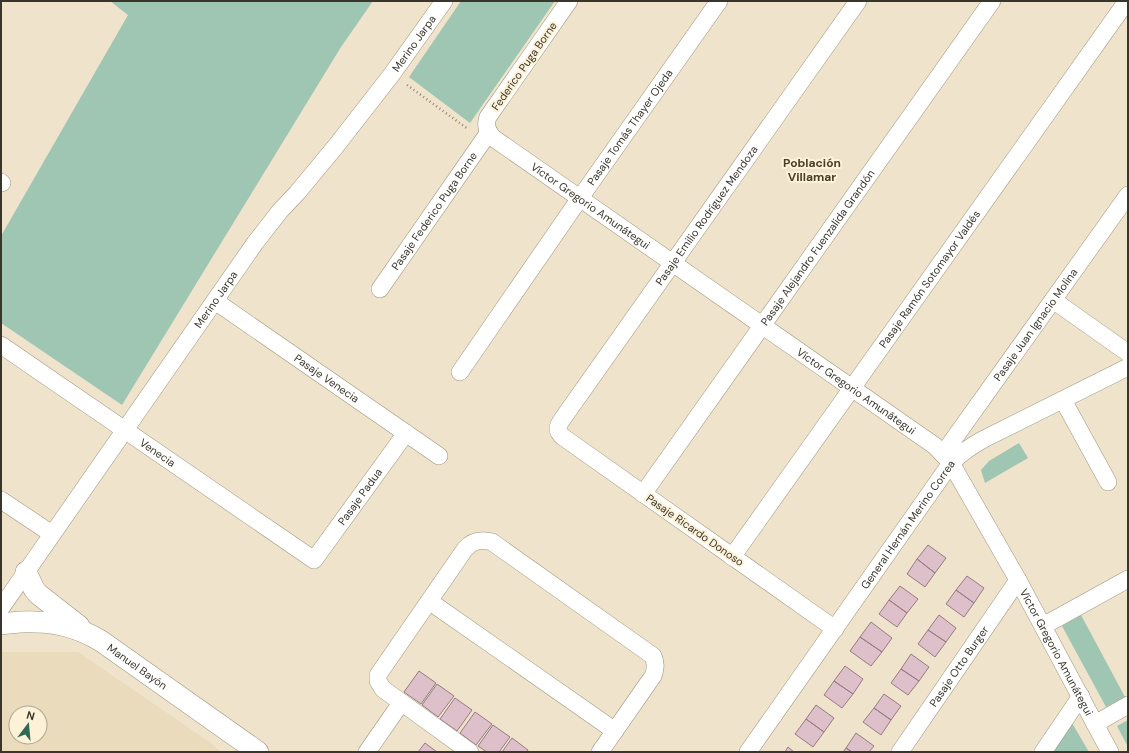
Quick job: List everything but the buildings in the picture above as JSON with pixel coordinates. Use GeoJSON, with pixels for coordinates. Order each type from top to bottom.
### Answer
{"type":"FeatureCollection","features":[{"type":"Feature","properties":{"kind":"street","name":"Merino Jarpa"},"geometry":{"type":"LineString","coordinates":[[1,608],[255,243],[280,211],[336,146],[392,74],[444,1]]}},
{"type":"Feature","properties":{"kind":"street","name":"Federico Puga Borne"},"geometry":{"type":"LineString","coordinates":[[486,136],[486,123],[488,117],[569,1]]}},
{"type":"Feature","properties":{"kind":"street","name":"Pasaje Tomás Thayer Ojeda"},"geometry":{"type":"LineString","coordinates":[[460,372],[580,198],[719,1]]}},
{"type":"Feature","properties":{"kind":"street","name":"Pasaje Emilio Rodríguez Mendoza"},"geometry":{"type":"LineString","coordinates":[[558,430],[558,425],[858,1]]}},
{"type":"Feature","properties":{"kind":"street","name":"Pasaje Alejandro Fuenzalida Grandón"},"geometry":{"type":"LineString","coordinates":[[643,494],[992,1]]}},
{"type":"Feature","properties":{"kind":"street","name":"Pasaje Ramón Sotomayor Valdés"},"geometry":{"type":"LineString","coordinates":[[732,557],[1128,1]]}},
{"type":"Feature","properties":{"kind":"street","name":"Víctor Gregorio Amunátegui"},"geometry":{"type":"LineString","coordinates":[[486,136],[492,137],[926,439],[947,459],[1018,580],[1110,752]]}},
{"type":"Feature","properties":{"kind":"street","name":"Pasaje Federico Puga Borne"},"geometry":{"type":"LineString","coordinates":[[380,289],[486,136]]}},
{"type":"Feature","properties":{"kind":"street","name":"Pasaje Juan Ignacio Molina"},"geometry":{"type":"LineString","coordinates":[[947,459],[1054,300],[1128,195]]}},
{"type":"Feature","properties":{"kind":"street"},"geometry":{"type":"LineString","coordinates":[[1054,300],[1128,353]]}},
{"type":"Feature","properties":{"kind":"street","name":"Pasaje Venecia"},"geometry":{"type":"LineString","coordinates":[[215,301],[439,456]]}},
{"type":"Feature","properties":{"kind":"street","name":"Venecia"},"geometry":{"type":"LineString","coordinates":[[1,345],[314,560]]}},
{"type":"Feature","properties":{"kind":"street","name":"General Hernán Merino Correa"},"geometry":{"type":"LineString","coordinates":[[748,752],[835,629],[947,459],[961,454],[974,444],[1128,367]]}},
{"type":"Feature","properties":{"kind":"street"},"geometry":{"type":"LineString","coordinates":[[1063,400],[1108,482]]}},
{"type":"Feature","properties":{"kind":"street","name":"Pasaje Ricardo Donoso"},"geometry":{"type":"LineString","coordinates":[[558,430],[563,437],[835,629]]}},
{"type":"Feature","properties":{"kind":"street","name":"Pasaje Padua"},"geometry":{"type":"LineString","coordinates":[[314,560],[406,434]]}},
{"type":"Feature","properties":{"kind":"street"},"geometry":{"type":"LineString","coordinates":[[1,500],[52,534]]}},
{"type":"Feature","properties":{"kind":"street"},"geometry":{"type":"LineString","coordinates":[[470,752],[383,689],[378,681],[378,675],[465,549],[470,543],[477,540],[492,542],[653,656],[656,663],[656,670],[653,676],[600,752]]}},
{"type":"Feature","properties":{"kind":"street"},"geometry":{"type":"LineString","coordinates":[[26,572],[38,594],[88,634]]}},
{"type":"Feature","properties":{"kind":"street"},"geometry":{"type":"LineString","coordinates":[[1043,626],[1128,579]]}},
{"type":"Feature","properties":{"kind":"street","name":"Pasaje Otto Burger"},"geometry":{"type":"LineString","coordinates":[[900,752],[1018,580]]}},
{"type":"Feature","properties":{"kind":"street"},"geometry":{"type":"LineString","coordinates":[[429,601],[614,731]]}},
{"type":"Feature","properties":{"kind":"street","name":"Manuel Bayón"},"geometry":{"type":"LineString","coordinates":[[1,624],[34,622],[48,623],[62,625],[88,634],[101,641],[258,752]]}},
{"type":"Feature","properties":{"kind":"street"},"geometry":{"type":"LineString","coordinates":[[1043,752],[1081,696]]}},
{"type":"Feature","properties":{"kind":"street"},"geometry":{"type":"LineString","coordinates":[[367,752],[402,703]]}},
{"type":"Feature","properties":{"kind":"street"},"geometry":{"type":"LineString","coordinates":[[1095,724],[1128,705]]}},
{"type":"Feature","properties":{"kind":"path"},"geometry":{"type":"LineString","coordinates":[[392,74],[486,136]]}},
{"type":"Feature","properties":{"kind":"shaded area"},"geometry":{"type":"Polygon","coordinates":[[[1,652],[78,652],[208,741],[221,752],[1,752],[1,652]]]}},
{"type":"Feature","properties":{"kind":"green space"},"geometry":{"type":"Polygon","coordinates":[[[110,1],[373,1],[341,47],[122,405],[1,323],[1,236],[128,15],[110,1]]]}},
{"type":"Feature","properties":{"kind":"green space"},"geometry":{"type":"Polygon","coordinates":[[[461,1],[555,1],[470,123],[409,77],[461,1]]]}},
{"type":"Feature","properties":{"kind":"green space"},"geometry":{"type":"Polygon","coordinates":[[[1019,443],[1028,458],[985,483],[981,470],[989,461],[1019,443]]]}},
{"type":"Feature","properties":{"kind":"green space"},"geometry":{"type":"Polygon","coordinates":[[[1081,615],[1125,697],[1106,707],[1062,626],[1081,615]]]}},
{"type":"Feature","properties":{"kind":"green space"},"geometry":{"type":"Polygon","coordinates":[[[1128,720],[1128,747],[1117,726],[1128,720]]]}},
{"type":"Feature","properties":{"kind":"green space"},"geometry":{"type":"Polygon","coordinates":[[[1072,723],[1089,752],[1052,752],[1072,723]]]}},
{"type":"Feature","properties":{"kind":"district","name":"Población Villamar"},"geometry":{"type":"Point","coordinates":[812,170]}}]}
